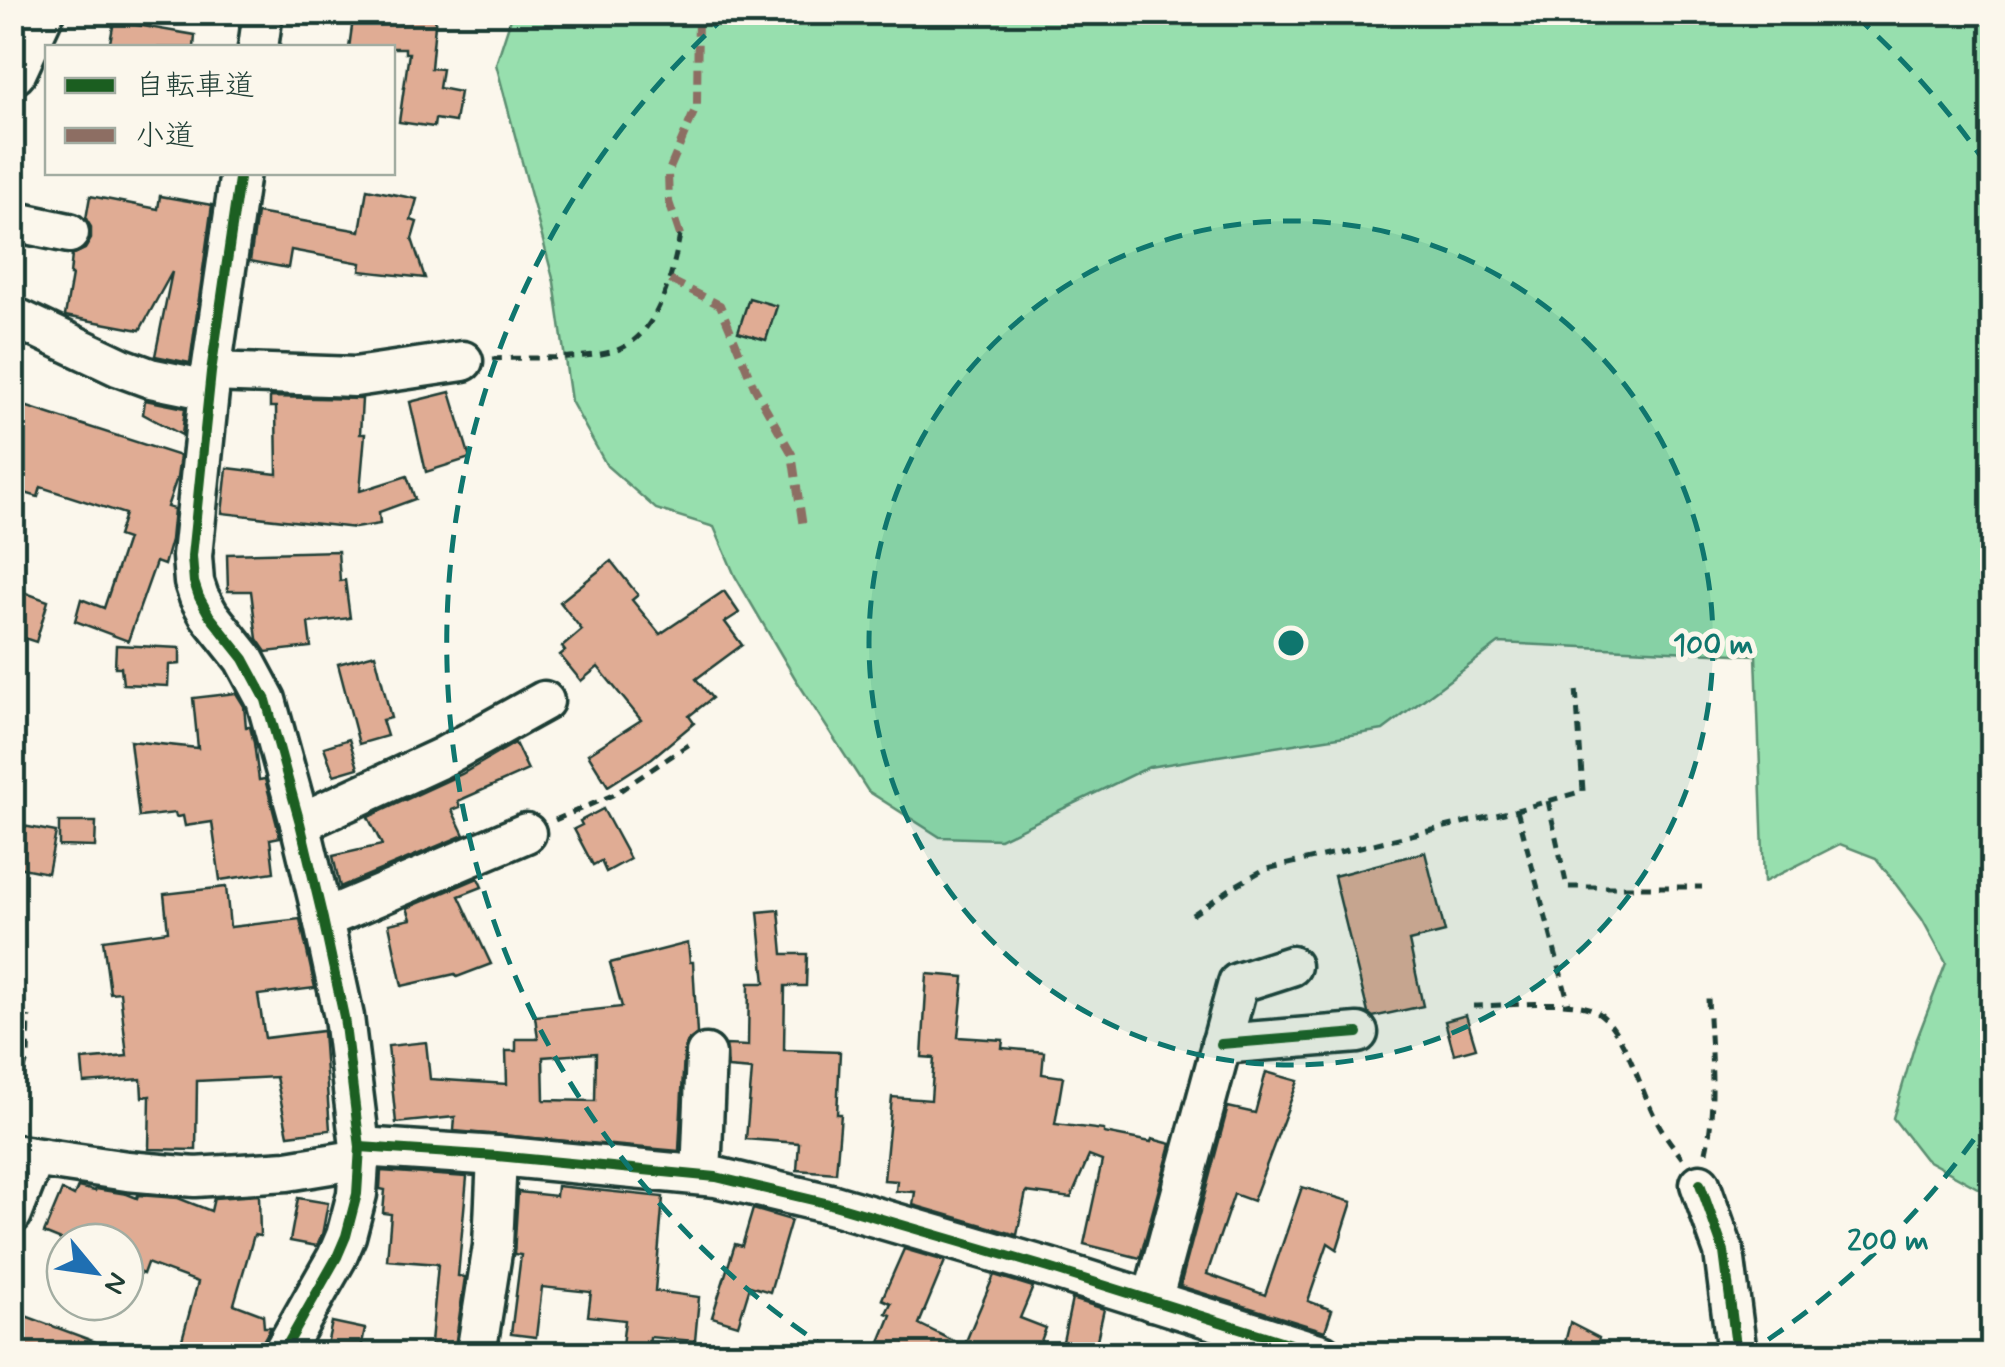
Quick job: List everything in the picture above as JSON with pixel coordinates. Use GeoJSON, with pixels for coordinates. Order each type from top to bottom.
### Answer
{"type":"FeatureCollection","features":[{"type":"Feature","properties":{"kind":"main road"},"geometry":{"type":"LineString","coordinates":[[12,70],[38,12]]}},
{"type":"Feature","properties":{"kind":"street"},"geometry":{"type":"LineString","coordinates":[[258,45],[263,12]]}},
{"type":"Feature","properties":{"kind":"street"},"geometry":{"type":"LineString","coordinates":[[240,175],[210,381],[192,556],[194,582],[209,616],[244,659],[266,700],[300,823],[344,1017],[360,1152],[357,1194],[338,1257],[282,1354]]}},
{"type":"Feature","properties":{"kind":"street"},"geometry":{"type":"LineString","coordinates":[[12,221],[69,233]]}},
{"type":"Feature","properties":{"kind":"street"},"geometry":{"type":"LineString","coordinates":[[12,316],[120,368],[150,378],[210,381],[355,377],[463,361]]}},
{"type":"Feature","properties":{"kind":"street"},"geometry":{"type":"LineString","coordinates":[[300,823],[440,758],[544,702]]}},
{"type":"Feature","properties":{"kind":"street"},"geometry":{"type":"LineString","coordinates":[[323,919],[526,833]]}},
{"type":"Feature","properties":{"kind":"street"},"geometry":{"type":"LineString","coordinates":[[1152,1300],[1238,983],[1291,966]]}},
{"type":"Feature","properties":{"kind":"street"},"geometry":{"type":"LineString","coordinates":[[1220,1044],[1358,1033]]}},
{"type":"Feature","properties":{"kind":"street"},"geometry":{"type":"LineString","coordinates":[[701,1175],[706,1054]]}},
{"type":"Feature","properties":{"kind":"street"},"geometry":{"type":"LineString","coordinates":[[12,1214],[23,1156],[127,1172],[194,1177],[286,1171],[360,1152],[498,1156],[701,1175],[834,1205],[1322,1354]]}},
{"type":"Feature","properties":{"kind":"street"},"geometry":{"type":"LineString","coordinates":[[476,1354],[493,1246],[498,1156]]}},
{"type":"Feature","properties":{"kind":"street"},"geometry":{"type":"LineString","coordinates":[[1700,1184],[1724,1252],[1737,1354]]}},
{"type":"Feature","properties":{"kind":"path"},"geometry":{"type":"LineString","coordinates":[[463,361],[614,351],[640,334],[660,306],[680,235]]}},
{"type":"Feature","properties":{"kind":"path"},"geometry":{"type":"LineString","coordinates":[[1192,915],[1263,870],[1517,810],[1583,790],[1576,688]]}},
{"type":"Feature","properties":{"kind":"path"},"geometry":{"type":"LineString","coordinates":[[526,833],[615,794],[691,744]]}},
{"type":"Feature","properties":{"kind":"path"},"geometry":{"type":"LineString","coordinates":[[1548,801],[1568,886],[1702,887]]}},
{"type":"Feature","properties":{"kind":"path"},"geometry":{"type":"LineString","coordinates":[[1517,810],[1569,1004]]}},
{"type":"Feature","properties":{"kind":"path"},"geometry":{"type":"LineString","coordinates":[[1700,1184],[1710,1135],[1708,998]]}},
{"type":"Feature","properties":{"kind":"path"},"geometry":{"type":"LineString","coordinates":[[1472,1006],[1569,1004],[1592,1008],[1603,1015],[1616,1031],[1657,1122],[1700,1184]]}},
{"type":"Feature","properties":{"kind":"path"},"geometry":{"type":"LineString","coordinates":[[12,1105],[28,1057],[30,1016]]}},
{"type":"Feature","properties":{"kind":"green space"},"geometry":{"type":"Polygon","coordinates":[[[513,12],[1992,13],[1992,1196],[1925,1159],[1893,1118],[1915,1044],[1946,963],[1922,919],[1876,858],[1840,844],[1764,882],[1756,655],[1499,643],[1383,730],[1149,767],[1000,839],[940,837],[868,791],[735,576],[714,527],[656,509],[607,466],[571,401],[554,282],[496,64],[513,12]]]}},
{"type":"Feature","properties":{"kind":"building"},"geometry":{"type":"Polygon","coordinates":[[[354,12],[436,14],[431,68],[442,69],[439,88],[460,92],[455,122],[435,119],[434,127],[399,122],[409,53],[395,45],[349,45],[354,12]]]}},
{"type":"Feature","properties":{"kind":"building"},"geometry":{"type":"Polygon","coordinates":[[[114,21],[195,35],[194,45],[110,45],[114,21]]]}},
{"type":"Feature","properties":{"kind":"building"},"geometry":{"type":"Polygon","coordinates":[[[367,189],[417,199],[411,220],[417,222],[412,239],[425,278],[360,271],[361,263],[291,250],[288,268],[250,261],[257,213],[360,231],[367,189]]]}},
{"type":"Feature","properties":{"kind":"building"},"geometry":{"type":"Polygon","coordinates":[[[90,196],[158,209],[160,196],[212,205],[190,363],[155,356],[172,272],[140,330],[65,316],[72,255],[85,249],[91,239],[86,219],[90,196]]]}},
{"type":"Feature","properties":{"kind":"building"},"geometry":{"type":"Polygon","coordinates":[[[749,298],[777,306],[766,340],[738,332],[749,298]]]}},
{"type":"Feature","properties":{"kind":"building"},"geometry":{"type":"Polygon","coordinates":[[[450,392],[470,458],[426,472],[410,402],[450,392]]]}},
{"type":"Feature","properties":{"kind":"building"},"geometry":{"type":"Polygon","coordinates":[[[270,397],[362,399],[360,434],[365,434],[360,491],[407,476],[415,499],[379,512],[380,524],[355,528],[222,513],[227,468],[277,474],[276,407],[270,407],[270,397]]]}},
{"type":"Feature","properties":{"kind":"building"},"geometry":{"type":"Polygon","coordinates":[[[145,400],[185,408],[182,435],[143,414],[145,400]]]}},
{"type":"Feature","properties":{"kind":"building"},"geometry":{"type":"Polygon","coordinates":[[[12,402],[180,456],[167,507],[174,509],[164,565],[156,562],[128,641],[75,621],[81,599],[104,608],[127,539],[118,536],[125,514],[41,487],[38,497],[12,489],[12,402]]]}},
{"type":"Feature","properties":{"kind":"building"},"geometry":{"type":"Polygon","coordinates":[[[338,551],[340,581],[345,580],[350,618],[308,623],[311,647],[266,652],[257,639],[251,591],[228,591],[227,554],[338,551]]]}},
{"type":"Feature","properties":{"kind":"building"},"geometry":{"type":"Polygon","coordinates":[[[611,561],[638,595],[632,600],[660,634],[724,591],[739,613],[725,622],[742,645],[696,679],[712,698],[689,716],[694,723],[652,758],[608,786],[588,754],[641,720],[598,667],[581,681],[560,655],[565,651],[562,647],[582,630],[560,602],[611,561]]]}},
{"type":"Feature","properties":{"kind":"building"},"geometry":{"type":"Polygon","coordinates":[[[12,588],[48,601],[36,642],[12,634],[12,588]]]}},
{"type":"Feature","properties":{"kind":"building"},"geometry":{"type":"Polygon","coordinates":[[[116,645],[180,648],[180,664],[169,665],[168,686],[123,684],[121,667],[115,667],[116,645]]]}},
{"type":"Feature","properties":{"kind":"building"},"geometry":{"type":"Polygon","coordinates":[[[375,654],[391,718],[382,720],[387,736],[359,744],[338,664],[375,654]]]}},
{"type":"Feature","properties":{"kind":"building"},"geometry":{"type":"Polygon","coordinates":[[[236,693],[244,706],[259,780],[265,779],[280,837],[270,839],[274,872],[220,880],[212,822],[185,826],[183,816],[176,817],[175,813],[139,817],[130,741],[198,748],[193,698],[236,693]]]}},
{"type":"Feature","properties":{"kind":"building"},"geometry":{"type":"Polygon","coordinates":[[[349,739],[358,768],[334,775],[324,747],[349,739]]]}},
{"type":"Feature","properties":{"kind":"building"},"geometry":{"type":"Polygon","coordinates":[[[515,743],[528,770],[458,801],[460,807],[452,810],[464,835],[340,887],[333,856],[382,845],[368,817],[462,774],[515,743]]]}},
{"type":"Feature","properties":{"kind":"building"},"geometry":{"type":"Polygon","coordinates":[[[603,809],[630,859],[606,872],[601,861],[593,865],[574,829],[582,825],[580,821],[603,809]]]}},
{"type":"Feature","properties":{"kind":"building"},"geometry":{"type":"Polygon","coordinates":[[[59,822],[96,822],[95,847],[59,846],[59,822]]]}},
{"type":"Feature","properties":{"kind":"building"},"geometry":{"type":"Polygon","coordinates":[[[12,824],[56,832],[48,873],[12,866],[12,824]]]}},
{"type":"Feature","properties":{"kind":"building"},"geometry":{"type":"Polygon","coordinates":[[[1425,852],[1445,932],[1409,941],[1423,1006],[1373,1017],[1368,1013],[1334,876],[1425,852]]]}},
{"type":"Feature","properties":{"kind":"building"},"geometry":{"type":"Polygon","coordinates":[[[478,878],[482,887],[459,896],[491,964],[457,977],[455,974],[402,986],[389,924],[411,919],[407,908],[478,878]]]}},
{"type":"Feature","properties":{"kind":"building"},"geometry":{"type":"Polygon","coordinates":[[[226,887],[230,927],[300,919],[315,988],[258,995],[265,1038],[323,1031],[330,1130],[288,1135],[276,1077],[197,1081],[196,1150],[149,1149],[150,1096],[142,1097],[141,1079],[84,1083],[82,1060],[127,1056],[120,992],[110,993],[103,940],[168,931],[164,894],[226,887]]]}},
{"type":"Feature","properties":{"kind":"building"},"geometry":{"type":"Polygon","coordinates":[[[779,910],[783,954],[807,954],[806,986],[785,986],[784,1050],[840,1052],[837,1114],[841,1114],[836,1173],[797,1170],[799,1143],[746,1139],[752,1070],[728,1068],[726,1045],[748,1046],[749,983],[765,983],[758,912],[779,910]]]}},
{"type":"Feature","properties":{"kind":"building"},"geometry":{"type":"Polygon","coordinates":[[[688,943],[693,962],[697,1034],[688,1041],[684,1053],[679,1151],[454,1131],[455,1117],[396,1123],[388,1046],[426,1042],[430,1079],[507,1084],[506,1051],[516,1051],[516,1039],[538,1039],[535,1016],[622,1007],[610,963],[688,943]],[[596,1053],[543,1057],[544,1100],[595,1101],[596,1053]]]}},
{"type":"Feature","properties":{"kind":"building"},"geometry":{"type":"Polygon","coordinates":[[[927,974],[964,977],[958,1037],[1003,1040],[1002,1048],[1044,1052],[1042,1074],[1063,1077],[1055,1124],[1171,1144],[1140,1258],[1084,1244],[1102,1161],[1089,1156],[1071,1198],[1026,1192],[1017,1235],[913,1205],[915,1192],[896,1191],[897,1181],[884,1180],[892,1097],[931,1100],[934,1058],[922,1057],[927,974]]]}},
{"type":"Feature","properties":{"kind":"building"},"geometry":{"type":"Polygon","coordinates":[[[1466,1015],[1476,1048],[1454,1054],[1445,1021],[1466,1015]]]}},
{"type":"Feature","properties":{"kind":"building"},"geometry":{"type":"Polygon","coordinates":[[[1266,1072],[1298,1081],[1253,1201],[1234,1194],[1207,1274],[1265,1295],[1302,1187],[1352,1202],[1337,1249],[1328,1243],[1308,1301],[1332,1310],[1325,1331],[1180,1286],[1228,1107],[1255,1113],[1266,1072]]]}},
{"type":"Feature","properties":{"kind":"building"},"geometry":{"type":"Polygon","coordinates":[[[381,1171],[467,1177],[458,1276],[465,1277],[454,1354],[430,1354],[438,1264],[387,1260],[391,1214],[383,1213],[385,1190],[380,1189],[381,1171]]]}},
{"type":"Feature","properties":{"kind":"building"},"geometry":{"type":"Polygon","coordinates":[[[557,1186],[663,1197],[655,1291],[699,1297],[695,1341],[650,1337],[648,1354],[621,1354],[625,1320],[588,1316],[591,1292],[542,1287],[536,1337],[511,1334],[521,1255],[514,1254],[518,1192],[556,1196],[557,1186]]]}},
{"type":"Feature","properties":{"kind":"building"},"geometry":{"type":"Polygon","coordinates":[[[78,1187],[137,1198],[178,1198],[211,1211],[214,1198],[259,1195],[260,1236],[254,1235],[234,1304],[263,1315],[264,1327],[271,1327],[260,1354],[223,1347],[221,1354],[178,1354],[198,1282],[147,1263],[145,1268],[145,1222],[49,1222],[62,1190],[74,1196],[78,1187]]]}},
{"type":"Feature","properties":{"kind":"building"},"geometry":{"type":"Polygon","coordinates":[[[298,1198],[328,1203],[317,1246],[290,1241],[298,1198]]]}},
{"type":"Feature","properties":{"kind":"building"},"geometry":{"type":"Polygon","coordinates":[[[753,1209],[791,1220],[770,1292],[750,1286],[738,1325],[712,1317],[735,1244],[742,1246],[753,1209]]]}},
{"type":"Feature","properties":{"kind":"building"},"geometry":{"type":"Polygon","coordinates":[[[904,1249],[945,1261],[919,1324],[964,1346],[994,1275],[1033,1287],[1020,1318],[1046,1328],[1036,1354],[1007,1344],[1003,1354],[875,1354],[891,1315],[886,1313],[891,1303],[882,1299],[904,1249]]]}},
{"type":"Feature","properties":{"kind":"building"},"geometry":{"type":"Polygon","coordinates":[[[1072,1299],[1104,1309],[1094,1353],[1062,1346],[1072,1299]]]}},
{"type":"Feature","properties":{"kind":"building"},"geometry":{"type":"Polygon","coordinates":[[[12,1311],[123,1352],[123,1354],[12,1354],[12,1311]]]}},
{"type":"Feature","properties":{"kind":"building"},"geometry":{"type":"Polygon","coordinates":[[[332,1322],[365,1329],[360,1354],[325,1354],[332,1322]]]}},
{"type":"Feature","properties":{"kind":"building"},"geometry":{"type":"Polygon","coordinates":[[[1570,1323],[1599,1338],[1595,1354],[1562,1354],[1570,1323]]]}},
{"type":"Feature","properties":{"kind":"marked path"},"geometry":{"type":"LineString","coordinates":[[680,235],[669,202],[668,173],[697,105],[698,12]]}},
{"type":"Feature","properties":{"kind":"marked path"},"geometry":{"type":"LineString","coordinates":[[670,280],[720,305],[754,387],[792,454],[803,527]]}},
{"type":"Feature","properties":{"kind":"cycle path"},"geometry":{"type":"LineString","coordinates":[[240,175],[211,372],[192,556],[194,582],[209,615],[244,659],[266,700],[300,823],[344,1017],[360,1147],[357,1194],[346,1236],[282,1354]]}},
{"type":"Feature","properties":{"kind":"cycle path"},"geometry":{"type":"LineString","coordinates":[[1221,1044],[1358,1033]]}},
{"type":"Feature","properties":{"kind":"cycle path"},"geometry":{"type":"LineString","coordinates":[[360,1147],[716,1177],[834,1205],[1322,1354]]}},
{"type":"Feature","properties":{"kind":"cycle path"},"geometry":{"type":"LineString","coordinates":[[1700,1184],[1724,1252],[1737,1354]]}}]}
